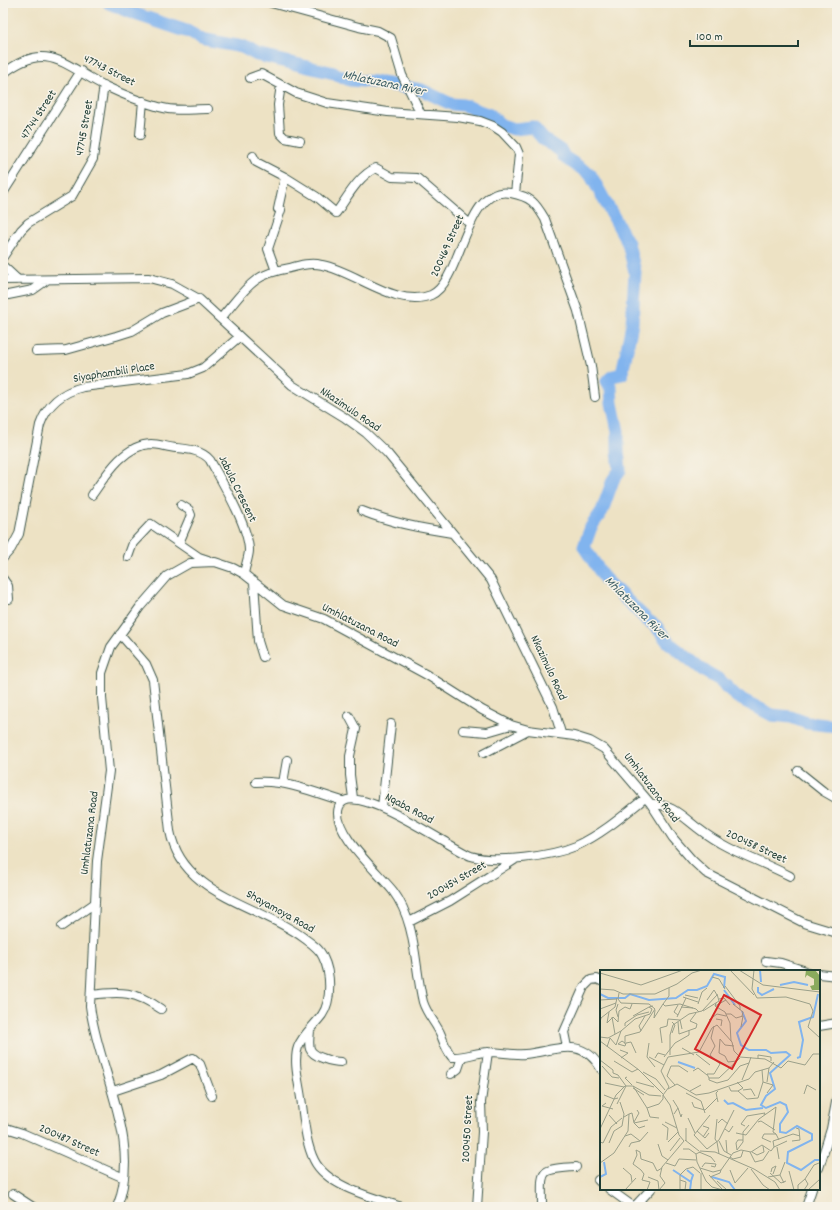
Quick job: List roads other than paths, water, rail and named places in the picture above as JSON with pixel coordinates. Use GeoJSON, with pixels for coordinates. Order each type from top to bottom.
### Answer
{"type":"FeatureCollection","features":[{"type":"Feature","properties":{"kind":"street"},"geometry":{"type":"LineString","coordinates":[[271,3],[358,27],[372,29],[391,38],[402,75],[421,114]]}},
{"type":"Feature","properties":{"kind":"street","name":"47743 Street"},"geometry":{"type":"LineString","coordinates":[[3,74],[14,66],[35,57],[61,61],[104,85],[143,101],[169,109],[208,109]]}},
{"type":"Feature","properties":{"kind":"street","name":"47744 Street"},"geometry":{"type":"LineString","coordinates":[[3,193],[81,71]]}},
{"type":"Feature","properties":{"kind":"street"},"geometry":{"type":"LineString","coordinates":[[250,78],[261,74],[296,93],[327,103],[480,120],[502,132],[516,147],[520,154],[515,194]]}},
{"type":"Feature","properties":{"kind":"street","name":"47745 Street"},"geometry":{"type":"LineString","coordinates":[[3,257],[21,230],[28,223],[72,196],[89,168],[93,159],[104,85]]}},
{"type":"Feature","properties":{"kind":"street"},"geometry":{"type":"LineString","coordinates":[[281,85],[278,105],[279,131],[286,138],[300,141]]}},
{"type":"Feature","properties":{"kind":"street"},"geometry":{"type":"LineString","coordinates":[[140,135],[143,101]]}},
{"type":"Feature","properties":{"kind":"street"},"geometry":{"type":"LineString","coordinates":[[253,156],[256,162],[285,176],[317,197],[336,213],[355,186],[376,168],[392,177],[417,178],[470,224]]}},
{"type":"Feature","properties":{"kind":"street"},"geometry":{"type":"LineString","coordinates":[[276,271],[268,249],[281,210],[278,209],[285,176]]}},
{"type":"Feature","properties":{"kind":"street","name":"200469 Street"},"geometry":{"type":"LineString","coordinates":[[221,318],[251,284],[264,275],[308,264],[323,265],[340,270],[385,292],[407,297],[422,298],[438,292],[444,286],[470,224],[479,208],[495,195],[504,191],[524,195],[531,200],[545,219],[578,311],[591,366],[595,397]]}},
{"type":"Feature","properties":{"kind":"street"},"geometry":{"type":"LineString","coordinates":[[3,266],[18,280]]}},
{"type":"Feature","properties":{"kind":"street","name":"Nkazimulo Road"},"geometry":{"type":"LineString","coordinates":[[3,280],[149,278],[172,284],[199,299],[292,385],[344,417],[378,443],[452,533],[482,566],[499,593],[553,707],[561,733]]}},
{"type":"Feature","properties":{"kind":"street"},"geometry":{"type":"LineString","coordinates":[[3,296],[33,290],[39,284],[48,280]]}},
{"type":"Feature","properties":{"kind":"street"},"geometry":{"type":"LineString","coordinates":[[36,351],[66,350],[116,336],[132,330],[162,313],[199,299]]}},
{"type":"Feature","properties":{"kind":"street","name":"Siyaphambili Place"},"geometry":{"type":"LineString","coordinates":[[3,558],[12,549],[18,534],[40,425],[46,410],[55,400],[68,392],[83,387],[188,374],[203,368],[239,337]]}},
{"type":"Feature","properties":{"kind":"street","name":"Jabula Crescent"},"geometry":{"type":"LineString","coordinates":[[92,495],[118,461],[139,446],[156,444],[192,450],[205,455],[210,460],[247,538],[249,552],[244,574]]}},
{"type":"Feature","properties":{"kind":"street"},"geometry":{"type":"LineString","coordinates":[[179,543],[191,515],[189,510],[180,506]]}},
{"type":"Feature","properties":{"kind":"street"},"geometry":{"type":"LineString","coordinates":[[362,511],[408,527],[452,533]]}},
{"type":"Feature","properties":{"kind":"street"},"geometry":{"type":"LineString","coordinates":[[128,557],[134,543],[151,524],[199,557],[215,562]]}},
{"type":"Feature","properties":{"kind":"street","name":"Umhlatuzana Road"},"geometry":{"type":"LineString","coordinates":[[117,1207],[125,1168],[122,1136],[112,1091],[93,1026],[91,994],[100,828],[109,771],[101,678],[106,658],[120,634],[140,606],[171,573],[190,563],[215,562],[233,568],[244,574],[283,605],[331,623],[427,675],[482,710],[511,725],[528,730],[561,733],[583,738],[604,749],[648,801],[673,838],[693,861],[706,873],[804,924],[837,933]]}},
{"type":"Feature","properties":{"kind":"street"},"geometry":{"type":"LineString","coordinates":[[3,580],[8,586],[9,599]]}},
{"type":"Feature","properties":{"kind":"street"},"geometry":{"type":"LineString","coordinates":[[254,582],[258,642],[263,657]]}},
{"type":"Feature","properties":{"kind":"street","name":"Shayamoya Road"},"geometry":{"type":"LineString","coordinates":[[120,634],[146,664],[153,680],[170,831],[174,848],[182,862],[193,875],[216,891],[299,934],[313,944],[323,956],[328,979],[327,1002],[322,1015],[298,1047],[297,1060],[303,1111],[310,1148],[314,1160],[322,1172],[335,1181],[402,1207]]}},
{"type":"Feature","properties":{"kind":"street"},"geometry":{"type":"LineString","coordinates":[[256,782],[272,781],[283,783],[342,801],[353,798],[350,775],[350,756],[356,729],[349,716]]}},
{"type":"Feature","properties":{"kind":"street"},"geometry":{"type":"LineString","coordinates":[[382,807],[391,724]]}},
{"type":"Feature","properties":{"kind":"street"},"geometry":{"type":"LineString","coordinates":[[462,730],[487,732],[511,725]]}},
{"type":"Feature","properties":{"kind":"street"},"geometry":{"type":"LineString","coordinates":[[484,752],[528,730]]}},
{"type":"Feature","properties":{"kind":"street"},"geometry":{"type":"LineString","coordinates":[[283,783],[287,760]]}},
{"type":"Feature","properties":{"kind":"street"},"geometry":{"type":"LineString","coordinates":[[798,771],[823,791],[837,799]]}},
{"type":"Feature","properties":{"kind":"street","name":"Nqaba Road"},"geometry":{"type":"LineString","coordinates":[[353,798],[382,807],[464,853],[497,860],[516,859],[576,846],[648,801]]}},
{"type":"Feature","properties":{"kind":"street"},"geometry":{"type":"LineString","coordinates":[[342,801],[338,813],[344,834],[354,848],[393,891],[409,922],[426,1010],[441,1034],[447,1051],[452,1057],[462,1058],[488,1052],[524,1054],[568,1047],[581,1050],[590,1055],[600,1068]]}},
{"type":"Feature","properties":{"kind":"street","name":"200458 Street"},"geometry":{"type":"LineString","coordinates":[[648,801],[672,809],[716,841],[736,852],[790,876]]}},
{"type":"Feature","properties":{"kind":"street","name":"200454 Street"},"geometry":{"type":"LineString","coordinates":[[409,922],[450,901],[516,859]]}},
{"type":"Feature","properties":{"kind":"street"},"geometry":{"type":"LineString","coordinates":[[62,926],[95,903]]}},
{"type":"Feature","properties":{"kind":"street"},"geometry":{"type":"LineString","coordinates":[[766,961],[781,963],[803,970]]}},
{"type":"Feature","properties":{"kind":"street"},"geometry":{"type":"LineString","coordinates":[[820,974],[837,976]]}},
{"type":"Feature","properties":{"kind":"street"},"geometry":{"type":"LineString","coordinates":[[568,1047],[564,1032],[584,987],[591,980],[597,979],[600,980]]}},
{"type":"Feature","properties":{"kind":"street"},"geometry":{"type":"LineString","coordinates":[[91,994],[127,992],[140,996],[161,1009]]}},
{"type":"Feature","properties":{"kind":"street"},"geometry":{"type":"LineString","coordinates":[[820,1026],[837,1023]]}},
{"type":"Feature","properties":{"kind":"street"},"geometry":{"type":"LineString","coordinates":[[310,1029],[309,1046],[311,1051],[326,1059],[341,1062]]}},
{"type":"Feature","properties":{"kind":"street","name":"200450 Street"},"geometry":{"type":"LineString","coordinates":[[477,1207],[482,1132],[481,1102],[488,1052]]}},
{"type":"Feature","properties":{"kind":"street"},"geometry":{"type":"LineString","coordinates":[[451,1074],[458,1069],[462,1058]]}},
{"type":"Feature","properties":{"kind":"street"},"geometry":{"type":"LineString","coordinates":[[112,1091],[162,1075],[188,1060],[196,1059],[200,1064],[212,1096]]}},
{"type":"Feature","properties":{"kind":"street"},"geometry":{"type":"LineString","coordinates":[[820,1165],[831,1129],[837,1097]]}},
{"type":"Feature","properties":{"kind":"street","name":"200487 Street"},"geometry":{"type":"LineString","coordinates":[[3,1127],[22,1133],[124,1178]]}},
{"type":"Feature","properties":{"kind":"street"},"geometry":{"type":"LineString","coordinates":[[542,1207],[542,1176],[545,1171],[550,1169],[576,1167]]}},
{"type":"Feature","properties":{"kind":"street"},"geometry":{"type":"LineString","coordinates":[[610,1190],[634,1207],[650,1190]]}},
{"type":"Feature","properties":{"kind":"street"},"geometry":{"type":"LineString","coordinates":[[806,1207],[812,1190]]}},
{"type":"Feature","properties":{"kind":"street"},"geometry":{"type":"LineString","coordinates":[[12,1194],[33,1207]]}},
{"type":"Feature","properties":{"kind":"waterway","name":"Mhlatuzana River"},"geometry":{"type":"LineString","coordinates":[[109,3],[132,13],[189,32],[201,39],[242,47],[257,55],[334,73],[350,80],[375,82],[422,90],[451,104],[463,105],[490,115],[501,125],[514,129],[533,127],[543,139],[561,151],[564,157],[590,174],[628,243],[635,272],[632,324],[622,374],[613,376],[607,381],[611,388],[612,403],[618,431],[620,470],[613,480],[602,511],[591,527],[584,547],[605,579],[647,620],[656,626],[668,642],[704,671],[720,680],[737,697],[772,715],[791,717],[807,723],[837,726]]}}]}
